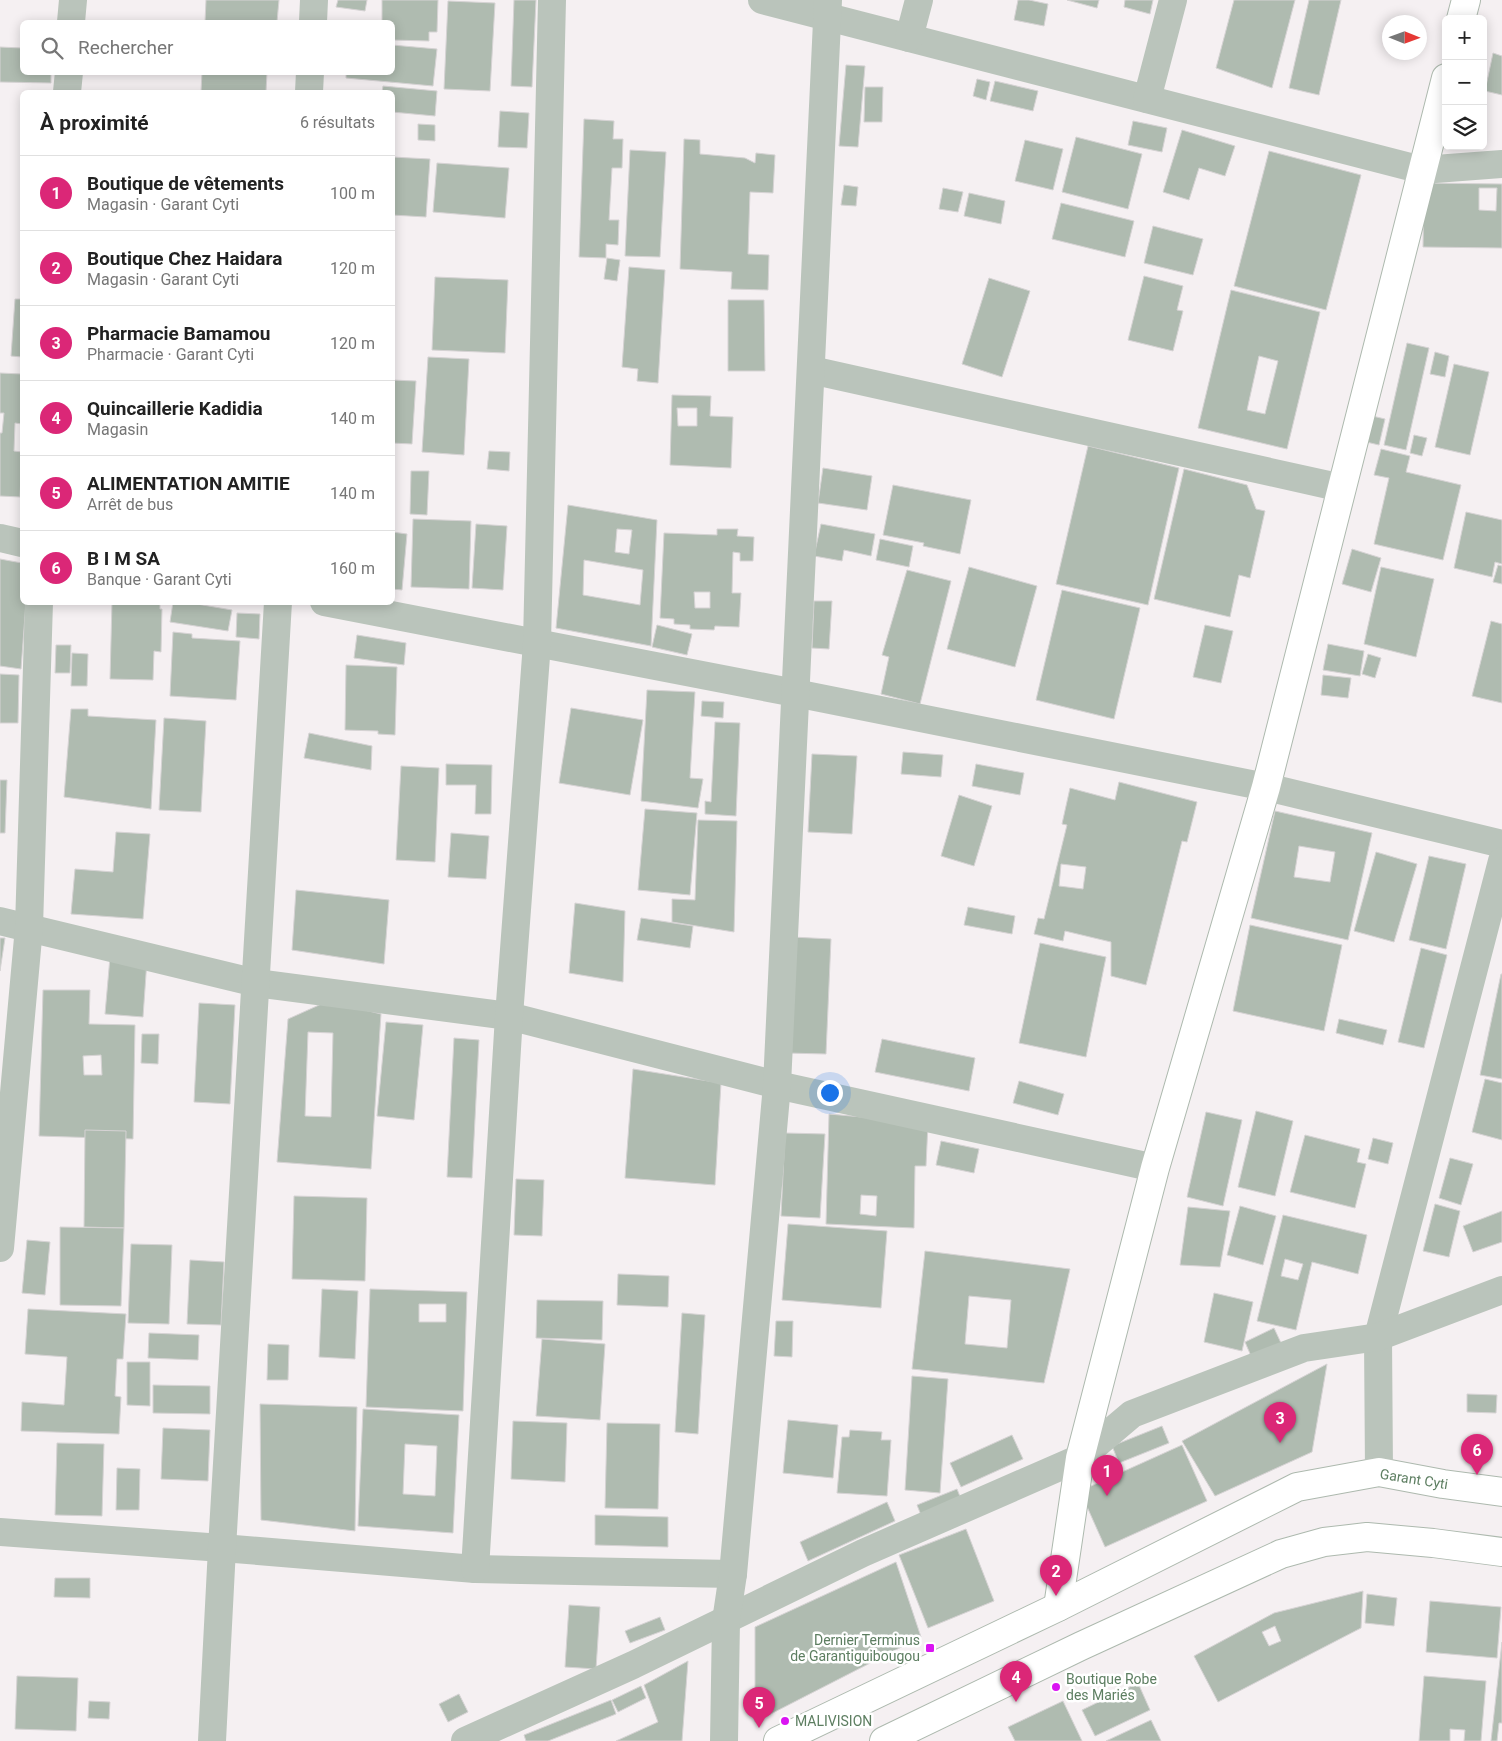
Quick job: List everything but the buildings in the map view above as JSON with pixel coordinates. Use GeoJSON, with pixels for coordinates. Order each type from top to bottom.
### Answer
{"type":"FeatureCollection","features":[{"type":"Feature","properties":{"kind":"street"},"geometry":{"type":"LineString","coordinates":[[72,20],[73,0]]}},
{"type":"Feature","properties":{"kind":"street"},"geometry":{"type":"LineString","coordinates":[[313,20],[314,0]]}},
{"type":"Feature","properties":{"kind":"street"},"geometry":{"type":"LineString","coordinates":[[475,1569],[509,1016],[537,643],[552,0]]}},
{"type":"Feature","properties":{"kind":"street"},"geometry":{"type":"LineString","coordinates":[[762,0],[828,8],[909,38],[1422,170],[1502,164]]}},
{"type":"Feature","properties":{"kind":"street"},"geometry":{"type":"LineString","coordinates":[[909,38],[919,0]]}},
{"type":"Feature","properties":{"kind":"street"},"geometry":{"type":"LineString","coordinates":[[1147,99],[1173,0]]}},
{"type":"Feature","properties":{"kind":"street"},"geometry":{"type":"LineString","coordinates":[[1462,15],[1466,0]]}},
{"type":"Feature","properties":{"kind":"street"},"geometry":{"type":"LineString","coordinates":[[724,1741],[726,1621],[733,1574],[777,1084],[828,8]]}},
{"type":"Feature","properties":{"kind":"street"},"geometry":{"type":"LineString","coordinates":[[67,90],[68,75]]}},
{"type":"Feature","properties":{"kind":"street"},"geometry":{"type":"LineString","coordinates":[[309,90],[310,75]]}},
{"type":"Feature","properties":{"kind":"street"},"geometry":{"type":"LineString","coordinates":[[1058,1607],[1080,1458],[1155,1168],[1266,786],[1442,93]]}},
{"type":"Feature","properties":{"kind":"street"},"geometry":{"type":"LineString","coordinates":[[811,370],[1342,488]]}},
{"type":"Feature","properties":{"kind":"street"},"geometry":{"type":"LineString","coordinates":[[0,538],[20,543]]}},
{"type":"Feature","properties":{"kind":"street"},"geometry":{"type":"LineString","coordinates":[[0,1248],[29,927],[39,605]]}},
{"type":"Feature","properties":{"kind":"street"},"geometry":{"type":"LineString","coordinates":[[212,1741],[278,605]]}},
{"type":"Feature","properties":{"kind":"street"},"geometry":{"type":"LineString","coordinates":[[340,605],[1266,786],[1502,844]]}},
{"type":"Feature","properties":{"kind":"street"},"geometry":{"type":"LineString","coordinates":[[1379,1472],[1378,1337],[1502,861]]}},
{"type":"Feature","properties":{"kind":"street"},"geometry":{"type":"LineString","coordinates":[[0,920],[256,983],[509,1016],[777,1084],[1155,1168]]}},
{"type":"Feature","properties":{"kind":"street"},"geometry":{"type":"LineString","coordinates":[[465,1741],[633,1665],[863,1553],[1080,1458],[1132,1414],[1304,1348],[1378,1337],[1502,1290]]}},
{"type":"Feature","properties":{"kind":"street","name":"Garant Cyti"},"geometry":{"type":"LineString","coordinates":[[778,1741],[1058,1607],[1297,1487],[1379,1472],[1443,1484],[1502,1492]]}},
{"type":"Feature","properties":{"kind":"street"},"geometry":{"type":"LineString","coordinates":[[0,1532],[475,1569],[733,1574]]}},
{"type":"Feature","properties":{"kind":"street"},"geometry":{"type":"LineString","coordinates":[[884,1741],[918,1733],[1081,1646],[1281,1554],[1324,1542],[1367,1536],[1502,1552]]}},
{"type":"Feature","properties":{"kind":"place","name":"Pharmacie Bamamou"},"geometry":{"type":"Point","coordinates":[1280,1443]}},
{"type":"Feature","properties":{"kind":"place","name":"B I M SA"},"geometry":{"type":"Point","coordinates":[1477,1475]}},
{"type":"Feature","properties":{"kind":"place","name":"Boutique de vêtements"},"geometry":{"type":"Point","coordinates":[1107,1496]}},
{"type":"Feature","properties":{"kind":"place","name":"Boutique Chez Haidara"},"geometry":{"type":"Point","coordinates":[1056,1596]}},
{"type":"Feature","properties":{"kind":"place","name":"Dernier Terminus de Garantiguibougou"},"geometry":{"type":"Point","coordinates":[930,1648]}},
{"type":"Feature","properties":{"kind":"place","name":"Boutique Robe des Mariés"},"geometry":{"type":"Point","coordinates":[1056,1687]}},
{"type":"Feature","properties":{"kind":"place","name":"Quincaillerie Kadidia"},"geometry":{"type":"Point","coordinates":[1016,1702]}},
{"type":"Feature","properties":{"kind":"place","name":"MALIVISION"},"geometry":{"type":"Point","coordinates":[785,1721]}},
{"type":"Feature","properties":{"kind":"place","name":"ALIMENTATION AMITIE"},"geometry":{"type":"Point","coordinates":[759,1728]}}]}
